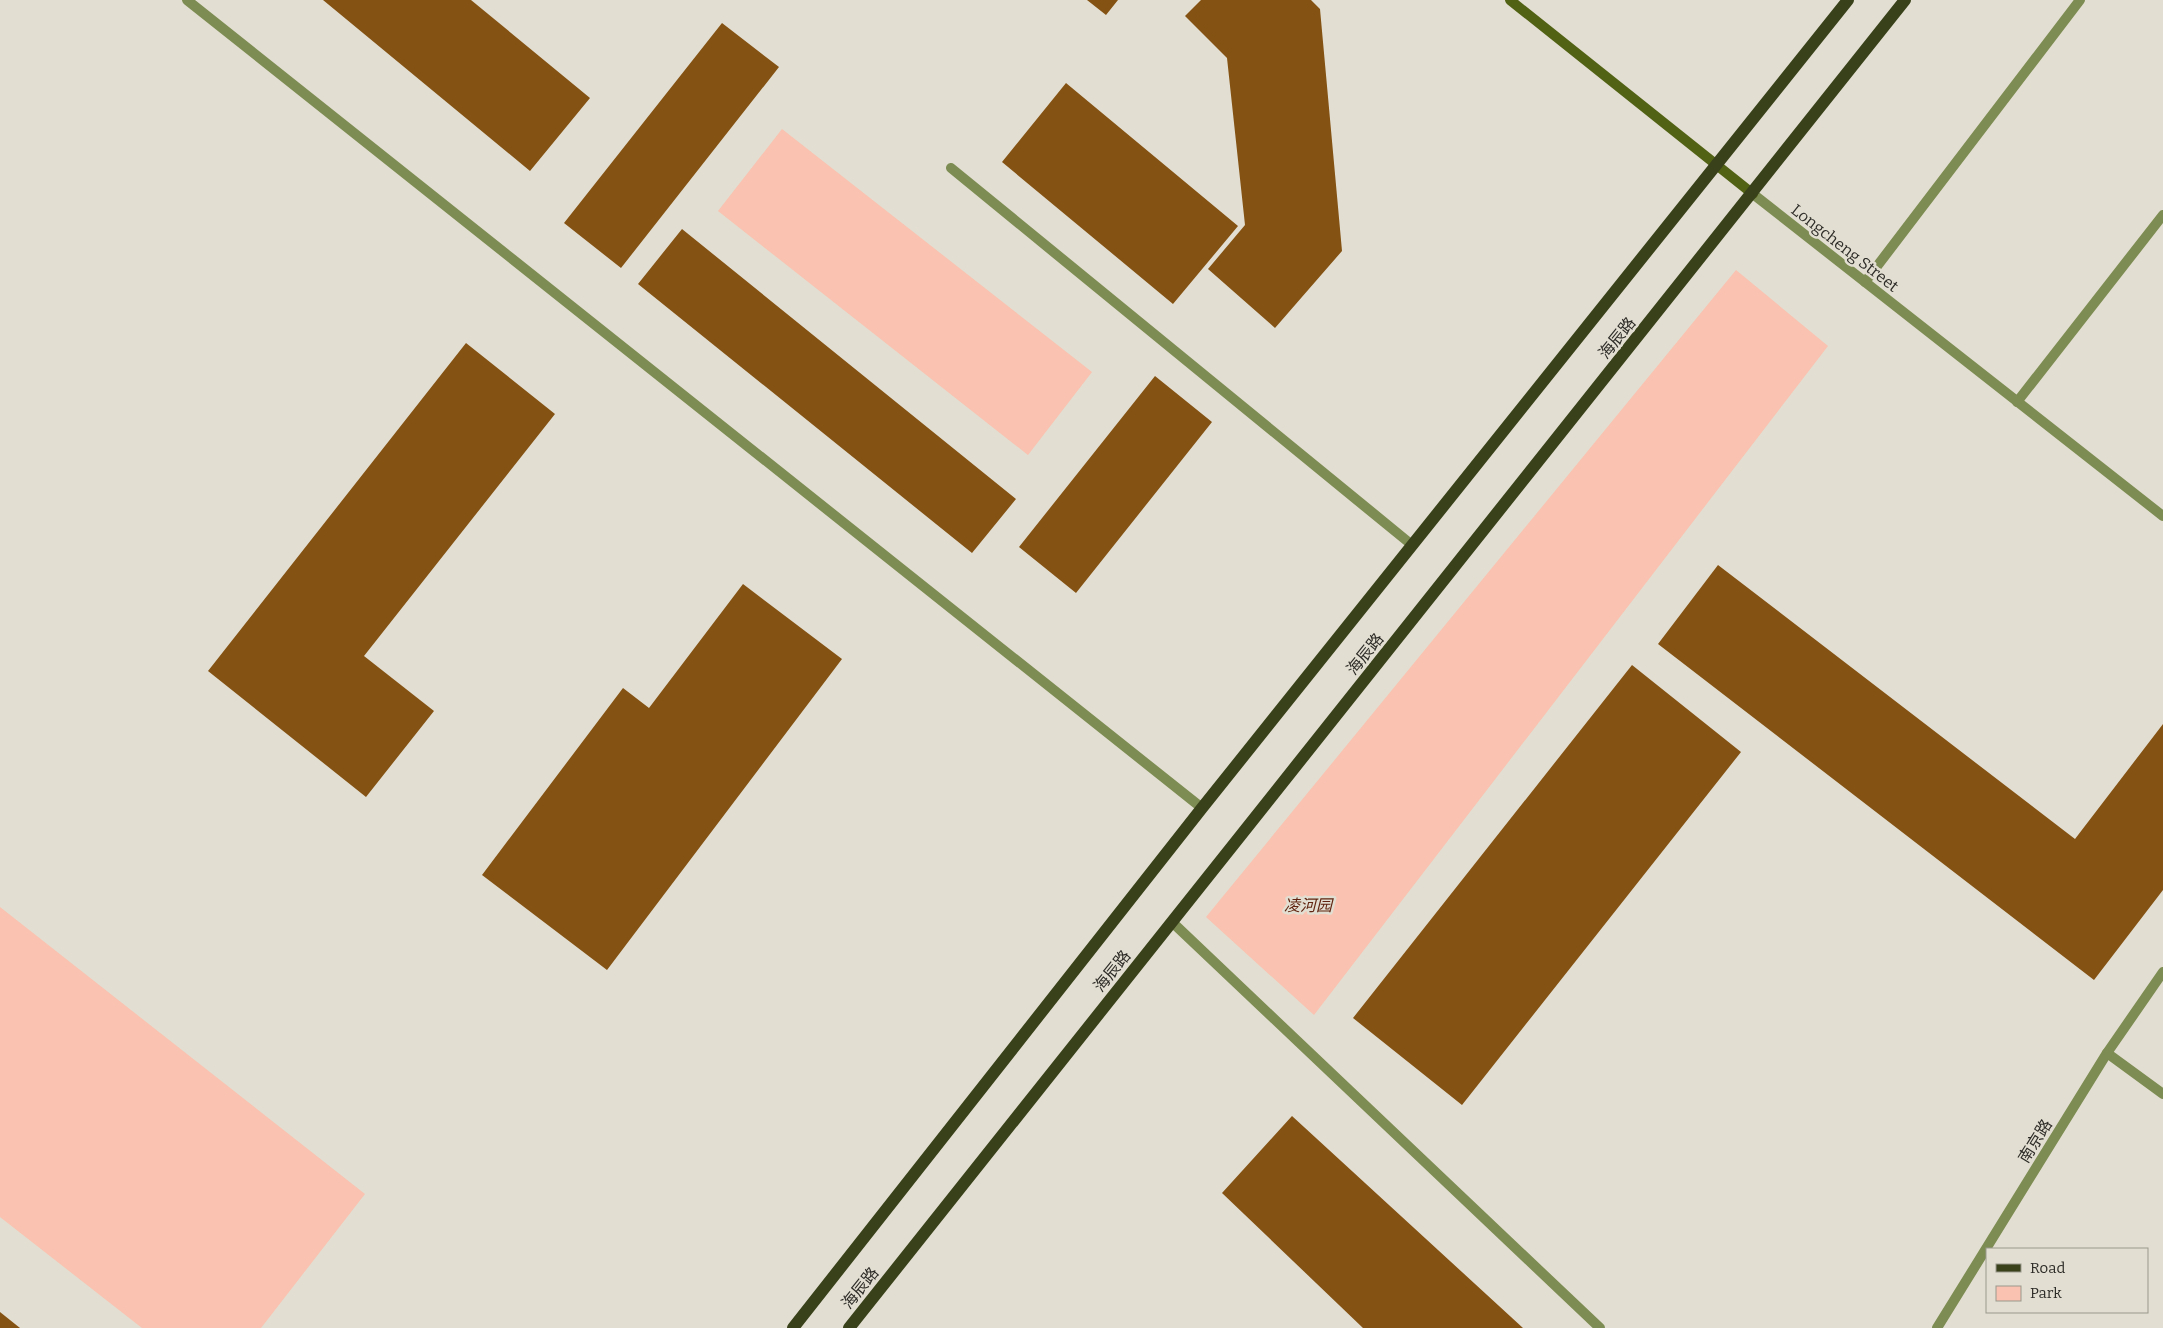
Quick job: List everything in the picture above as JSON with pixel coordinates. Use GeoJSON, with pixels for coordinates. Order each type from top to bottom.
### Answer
{"type":"FeatureCollection","features":[{"type":"Feature","properties":{"kind":"main road","name":"Longcheng Street"},"geometry":{"type":"LineString","coordinates":[[1510,0],[1753,194]]}},
{"type":"Feature","properties":{"kind":"main road","name":"海辰路"},"geometry":{"type":"LineString","coordinates":[[792,1328],[1202,808],[1848,0]]}},
{"type":"Feature","properties":{"kind":"main road","name":"海辰路"},"geometry":{"type":"LineString","coordinates":[[849,1328],[1753,194],[1905,0]]}},
{"type":"Feature","properties":{"kind":"street"},"geometry":{"type":"LineString","coordinates":[[187,0],[1202,808]]}},
{"type":"Feature","properties":{"kind":"street"},"geometry":{"type":"LineString","coordinates":[[1865,282],[2080,0]]}},
{"type":"Feature","properties":{"kind":"street"},"geometry":{"type":"LineString","coordinates":[[951,168],[1412,545]]}},
{"type":"Feature","properties":{"kind":"street","name":"Longcheng Street"},"geometry":{"type":"LineString","coordinates":[[1753,194],[2163,516]]}},
{"type":"Feature","properties":{"kind":"street"},"geometry":{"type":"LineString","coordinates":[[2017,402],[2163,216]]}},
{"type":"Feature","properties":{"kind":"street"},"geometry":{"type":"LineString","coordinates":[[1172,922],[1600,1328]]}},
{"type":"Feature","properties":{"kind":"street","name":"南京路"},"geometry":{"type":"LineString","coordinates":[[1987,1248],[2106,1053],[2163,972]]}},
{"type":"Feature","properties":{"kind":"street"},"geometry":{"type":"LineString","coordinates":[[2106,1053],[2163,1094]]}},
{"type":"Feature","properties":{"kind":"street","name":"南京路"},"geometry":{"type":"LineString","coordinates":[[1938,1328],[1986,1249]]}},
{"type":"Feature","properties":{"kind":"green space"},"geometry":{"type":"Polygon","coordinates":[[[782,129],[1092,372],[1028,455],[718,211],[782,129]]]}},
{"type":"Feature","properties":{"kind":"green space","name":"凌河园"},"geometry":{"type":"Polygon","coordinates":[[[1736,270],[1828,346],[1314,1015],[1206,917],[1736,270]]]}},
{"type":"Feature","properties":{"kind":"green space"},"geometry":{"type":"Polygon","coordinates":[[[0,907],[365,1194],[261,1328],[142,1328],[0,1217],[0,907]]]}},
{"type":"Feature","properties":{"kind":"building"},"geometry":{"type":"Polygon","coordinates":[[[323,0],[471,0],[590,98],[530,171],[323,0]]]}},
{"type":"Feature","properties":{"kind":"building"},"geometry":{"type":"Polygon","coordinates":[[[1087,0],[1118,0],[1106,15],[1087,0]]]}},
{"type":"Feature","properties":{"kind":"building"},"geometry":{"type":"Polygon","coordinates":[[[1201,0],[1311,0],[1320,9],[1342,251],[1275,328],[1208,269],[1245,225],[1227,58],[1185,16],[1201,0]]]}},
{"type":"Feature","properties":{"kind":"building"},"geometry":{"type":"Polygon","coordinates":[[[722,23],[779,67],[621,268],[564,223],[722,23]]]}},
{"type":"Feature","properties":{"kind":"building"},"geometry":{"type":"Polygon","coordinates":[[[1066,83],[1238,226],[1173,304],[1002,162],[1066,83]]]}},
{"type":"Feature","properties":{"kind":"building"},"geometry":{"type":"Polygon","coordinates":[[[682,229],[1016,499],[972,553],[638,284],[682,229]]]}},
{"type":"Feature","properties":{"kind":"building"},"geometry":{"type":"Polygon","coordinates":[[[466,343],[555,414],[364,656],[434,711],[366,797],[208,671],[466,343]]]}},
{"type":"Feature","properties":{"kind":"building"},"geometry":{"type":"Polygon","coordinates":[[[1155,376],[1212,422],[1076,593],[1019,547],[1155,376]]]}},
{"type":"Feature","properties":{"kind":"building"},"geometry":{"type":"Polygon","coordinates":[[[1718,565],[2075,839],[2163,724],[2163,890],[2094,980],[1658,644],[1718,565]]]}},
{"type":"Feature","properties":{"kind":"building"},"geometry":{"type":"Polygon","coordinates":[[[743,584],[842,659],[607,970],[482,875],[623,688],[649,708],[743,584]]]}},
{"type":"Feature","properties":{"kind":"building"},"geometry":{"type":"Polygon","coordinates":[[[1632,665],[1741,752],[1462,1105],[1353,1018],[1632,665]]]}},
{"type":"Feature","properties":{"kind":"building"},"geometry":{"type":"Polygon","coordinates":[[[1292,1116],[1523,1328],[1363,1328],[1222,1193],[1292,1116]]]}},
{"type":"Feature","properties":{"kind":"building"},"geometry":{"type":"Polygon","coordinates":[[[0,1312],[20,1328],[0,1328],[0,1312]]]}}]}
